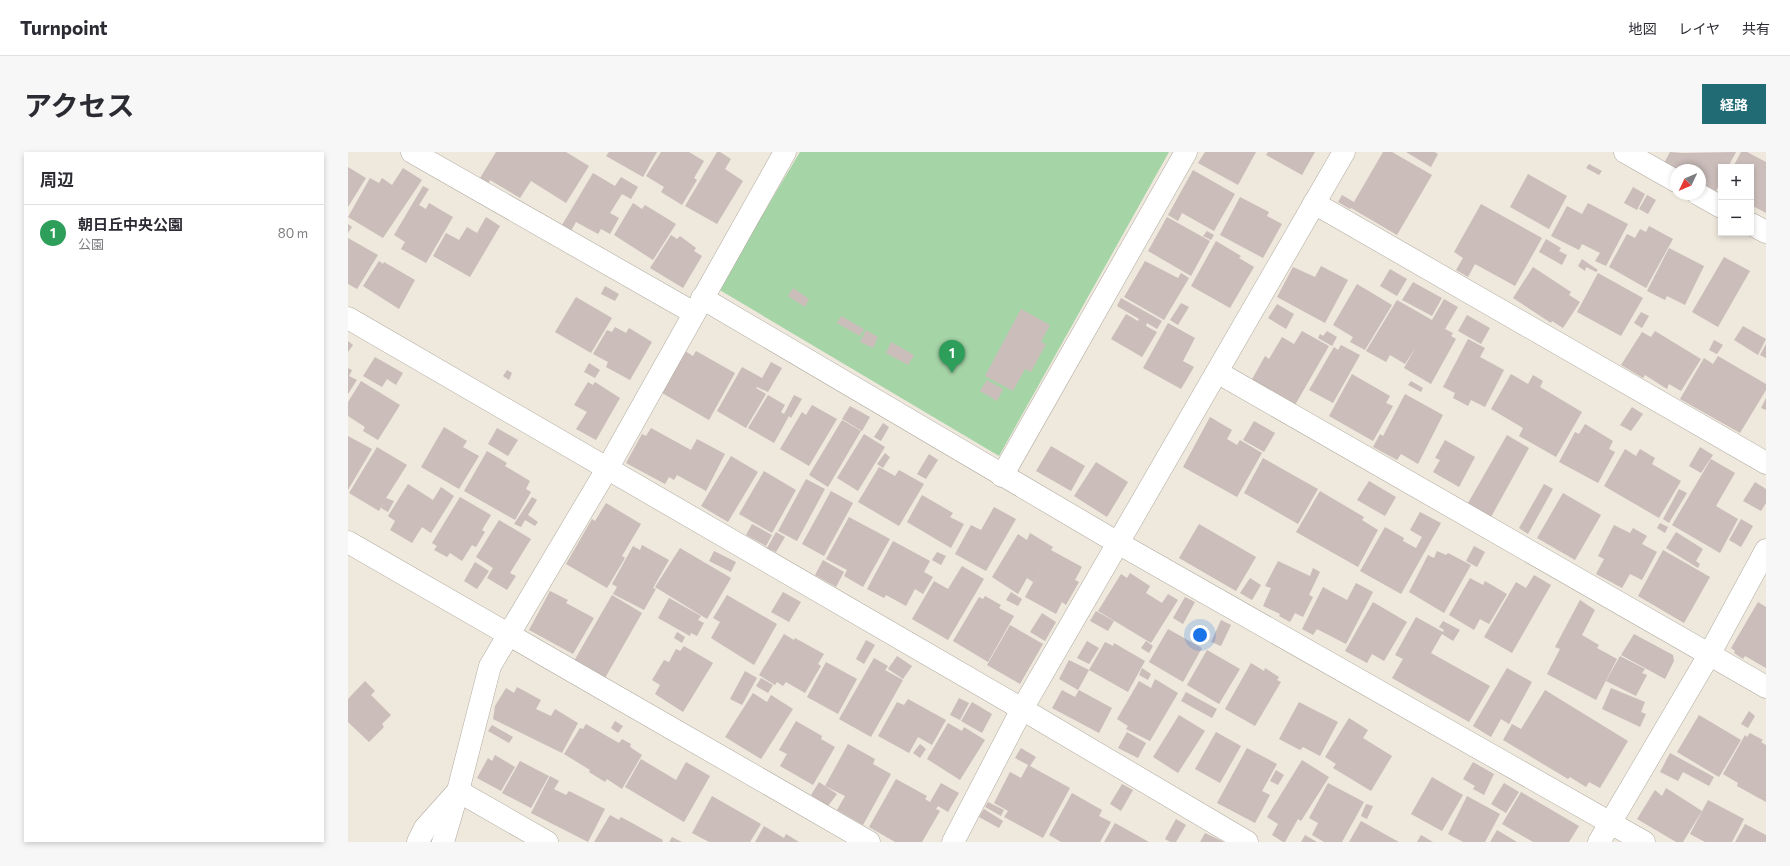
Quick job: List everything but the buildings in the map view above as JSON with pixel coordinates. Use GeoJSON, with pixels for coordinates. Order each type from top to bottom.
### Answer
{"type":"FeatureCollection","features":[{"type":"Feature","properties":{"kind":"street"},"geometry":{"type":"LineString","coordinates":[[412,152],[698,305],[1002,476],[1644,842]]}},
{"type":"Feature","properties":{"kind":"street"},"geometry":{"type":"LineString","coordinates":[[443,842],[458,791],[490,666],[607,468],[783,152]]}},
{"type":"Feature","properties":{"kind":"street"},"geometry":{"type":"LineString","coordinates":[[1002,476],[1186,152]]}},
{"type":"Feature","properties":{"kind":"street"},"geometry":{"type":"LineString","coordinates":[[953,842],[1022,709],[1344,152]]}},
{"type":"Feature","properties":{"kind":"street"},"geometry":{"type":"LineString","coordinates":[[1625,152],[1670,178]]}},
{"type":"Feature","properties":{"kind":"street"},"geometry":{"type":"LineString","coordinates":[[1706,199],[1718,205]]}},
{"type":"Feature","properties":{"kind":"street"},"geometry":{"type":"LineString","coordinates":[[1314,203],[1766,463]]}},
{"type":"Feature","properties":{"kind":"street"},"geometry":{"type":"LineString","coordinates":[[1754,226],[1766,232]]}},
{"type":"Feature","properties":{"kind":"street"},"geometry":{"type":"LineString","coordinates":[[348,318],[1022,709],[1247,842]]}},
{"type":"Feature","properties":{"kind":"street"},"geometry":{"type":"LineString","coordinates":[[1217,372],[1766,687]]}},
{"type":"Feature","properties":{"kind":"street"},"geometry":{"type":"LineString","coordinates":[[348,542],[869,842]]}},
{"type":"Feature","properties":{"kind":"street"},"geometry":{"type":"LineString","coordinates":[[1599,842],[1709,655],[1766,550]]}},
{"type":"Feature","properties":{"kind":"street"},"geometry":{"type":"LineString","coordinates":[[418,842],[425,828],[458,791]]}},
{"type":"Feature","properties":{"kind":"street"},"geometry":{"type":"LineString","coordinates":[[458,791],[547,842]]}},
{"type":"Feature","properties":{"kind":"green space"},"geometry":{"type":"Polygon","coordinates":[[[800,152],[1169,152],[999,456],[718,289],[800,152]]]}},
{"type":"Feature","properties":{"kind":"place","name":"朝日丘中央公園"},"geometry":{"type":"Point","coordinates":[952,373]}}]}
